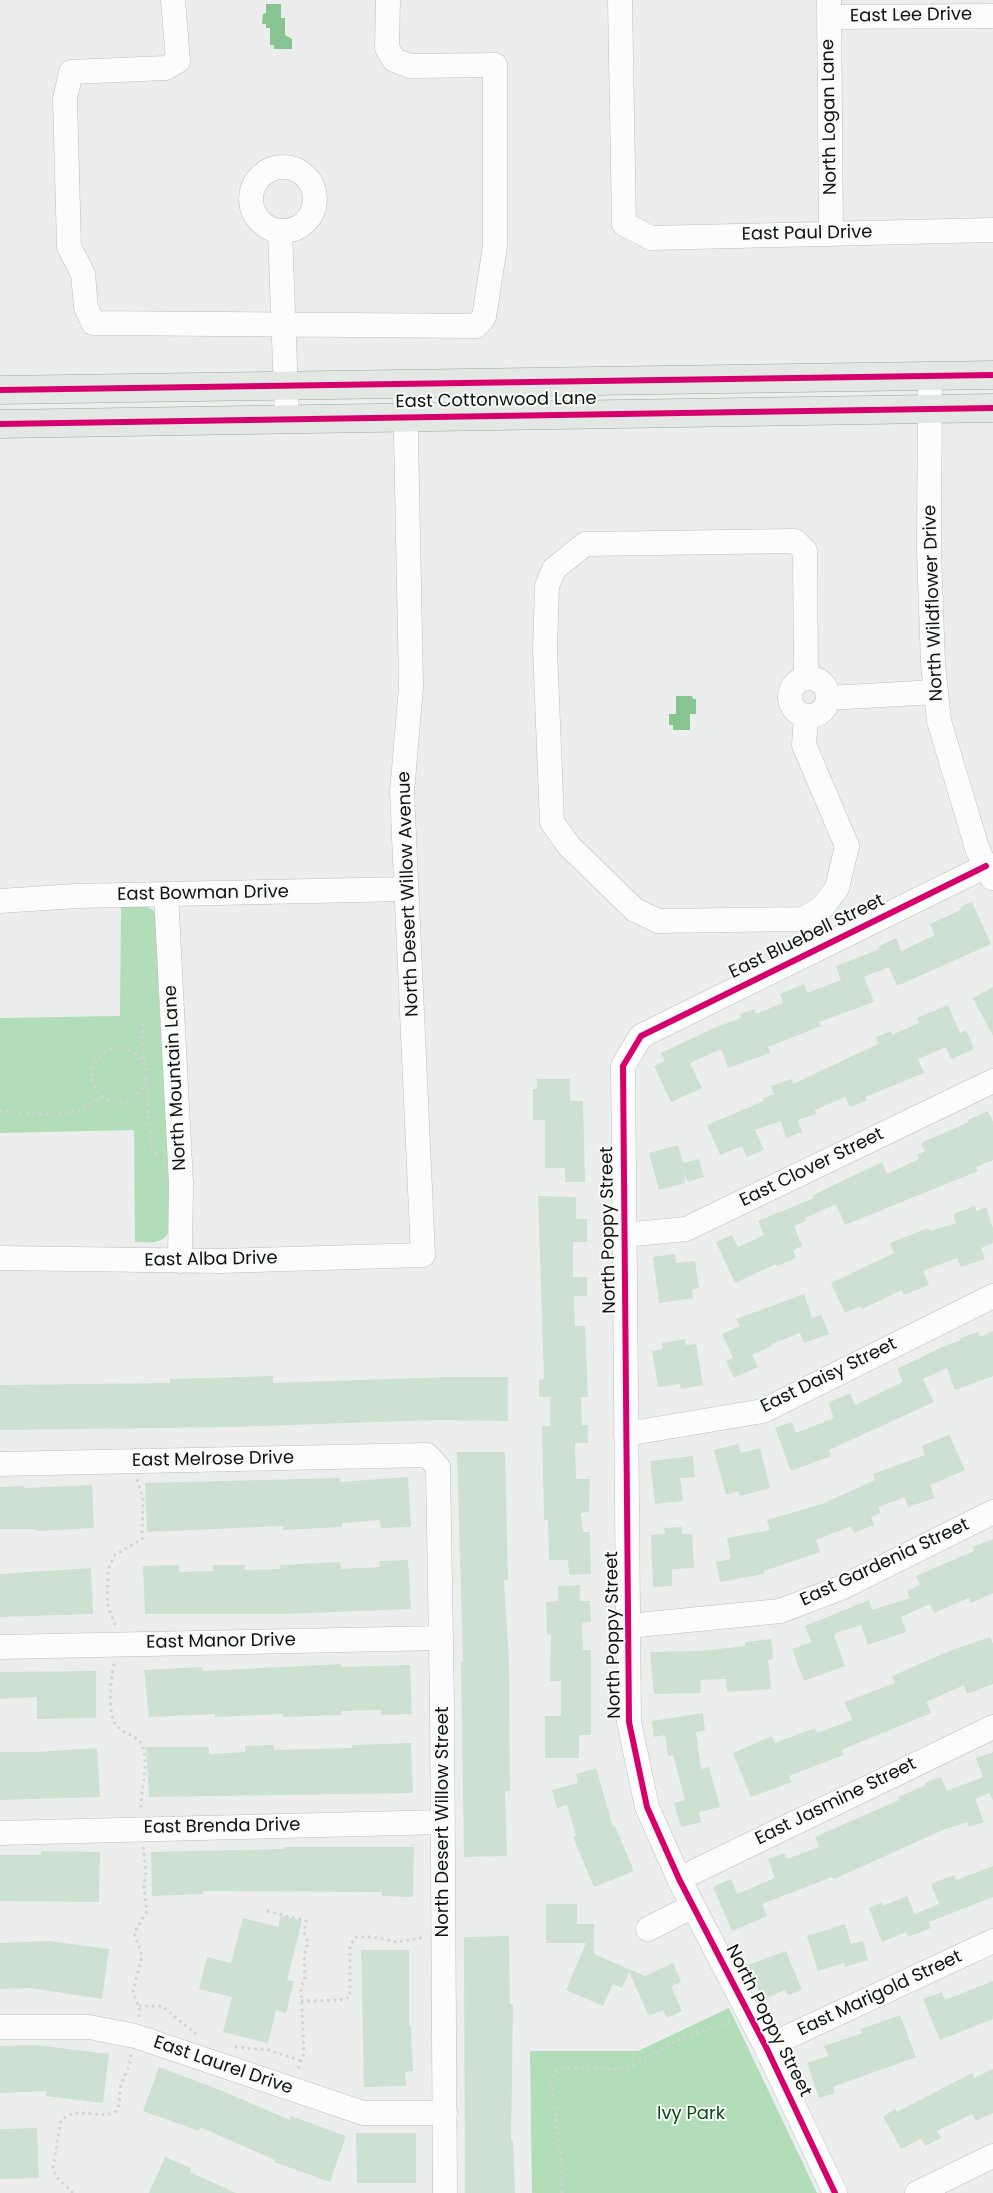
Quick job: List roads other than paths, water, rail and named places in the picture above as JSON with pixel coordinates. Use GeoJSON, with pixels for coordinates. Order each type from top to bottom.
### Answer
{"type":"FeatureCollection","features":[{"type":"Feature","properties":{"kind":"main road","name":"East Cottonwood Lane"},"geometry":{"type":"LineString","coordinates":[[0,390],[993,375]]}},
{"type":"Feature","properties":{"kind":"main road","name":"East Cottonwood Lane"},"geometry":{"type":"LineString","coordinates":[[0,424],[993,408]]}},
{"type":"Feature","properties":{"kind":"street"},"geometry":{"type":"LineString","coordinates":[[173,0],[178,61],[166,68],[71,72],[65,99],[69,246],[83,274],[86,307],[93,323],[476,326],[484,317],[495,246],[495,65],[410,66],[394,60],[387,48],[388,0]]}},
{"type":"Feature","properties":{"kind":"street","name":"East Paul Drive"},"geometry":{"type":"LineString","coordinates":[[620,0],[624,224],[651,238],[993,230]]}},
{"type":"Feature","properties":{"kind":"street","name":"East Lee Drive"},"geometry":{"type":"LineString","coordinates":[[829,9],[993,16]]}},
{"type":"Feature","properties":{"kind":"street","name":"North Logan Lane"},"geometry":{"type":"LineString","coordinates":[[829,9],[831,234]]}},
{"type":"Feature","properties":{"kind":"street"},"geometry":{"type":"LineString","coordinates":[[280,231],[284,386],[287,419]]}},
{"type":"Feature","properties":{"kind":"street","name":"North Wildflower Drive"},"geometry":{"type":"LineString","coordinates":[[930,376],[929,551],[932,664],[939,721],[978,850],[989,873]]}},
{"type":"Feature","properties":{"kind":"street","name":"North Desert Willow Avenue"},"geometry":{"type":"LineString","coordinates":[[405,384],[411,687],[402,792],[423,1255]]}},
{"type":"Feature","properties":{"kind":"street"},"geometry":{"type":"LineString","coordinates":[[806,678],[805,550],[795,541],[585,544],[554,569],[547,586],[545,649],[552,822],[569,846],[635,910],[658,921],[803,919],[822,908],[838,888],[847,846],[804,744],[806,716]]}},
{"type":"Feature","properties":{"kind":"street"},"geometry":{"type":"LineString","coordinates":[[806,678],[813,678],[824,686],[828,698],[824,710],[819,714],[806,716],[795,712],[790,700],[792,689],[800,680],[806,678]]}},
{"type":"Feature","properties":{"kind":"street"},"geometry":{"type":"LineString","coordinates":[[828,698],[936,692]]}},
{"type":"Feature","properties":{"kind":"street","name":"East Bluebell Street"},"geometry":{"type":"LineString","coordinates":[[641,1036],[989,873]]}},
{"type":"Feature","properties":{"kind":"street","name":"East Bowman Drive"},"geometry":{"type":"LineString","coordinates":[[0,901],[76,896],[406,889]]}},
{"type":"Feature","properties":{"kind":"street","name":"North Mountain Lane"},"geometry":{"type":"LineString","coordinates":[[166,894],[181,1183],[180,1261]]}},
{"type":"Feature","properties":{"kind":"street","name":"North Poppy Street"},"geometry":{"type":"LineString","coordinates":[[641,1036],[623,1066],[629,1722],[647,1807],[679,1879],[766,2047],[835,2193]]}},
{"type":"Feature","properties":{"kind":"street","name":"East Clover Street"},"geometry":{"type":"LineString","coordinates":[[624,1235],[686,1229],[993,1082]]}},
{"type":"Feature","properties":{"kind":"street","name":"East Alba Drive"},"geometry":{"type":"LineString","coordinates":[[0,1258],[180,1261],[423,1255]]}},
{"type":"Feature","properties":{"kind":"street","name":"East Daisy Street"},"geometry":{"type":"LineString","coordinates":[[626,1434],[763,1410],[993,1296]]}},
{"type":"Feature","properties":{"kind":"street","name":"East Melrose Drive"},"geometry":{"type":"LineString","coordinates":[[0,1464],[427,1455]]}},
{"type":"Feature","properties":{"kind":"street","name":"North Desert Willow Street"},"geometry":{"type":"LineString","coordinates":[[427,1455],[438,1467],[443,1822],[445,2193]]}},
{"type":"Feature","properties":{"kind":"street","name":"East Gardenia Street"},"geometry":{"type":"LineString","coordinates":[[628,1626],[780,1611],[840,1588],[993,1512]]}},
{"type":"Feature","properties":{"kind":"street","name":"East Manor Drive"},"geometry":{"type":"LineString","coordinates":[[0,1647],[441,1638]]}},
{"type":"Feature","properties":{"kind":"street","name":"East Jasmine Street"},"geometry":{"type":"LineString","coordinates":[[679,1879],[993,1727]]}},
{"type":"Feature","properties":{"kind":"street","name":"East Brenda Drive"},"geometry":{"type":"LineString","coordinates":[[0,1833],[443,1822]]}},
{"type":"Feature","properties":{"kind":"street"},"geometry":{"type":"LineString","coordinates":[[648,1929],[693,1906]]}},
{"type":"Feature","properties":{"kind":"street","name":"East Marigold Street"},"geometry":{"type":"LineString","coordinates":[[766,2047],[993,1941]]}},
{"type":"Feature","properties":{"kind":"street","name":"East Laurel Drive"},"geometry":{"type":"LineString","coordinates":[[0,2027],[89,2027],[135,2036],[363,2113],[445,2113]]}},
{"type":"Feature","properties":{"kind":"street"},"geometry":{"type":"LineString","coordinates":[[917,2193],[993,2156]]}},
{"type":"Feature","properties":{"kind":"park label","name":"Ivy Park"},"geometry":{"type":"Point","coordinates":[691,2114]}}]}
